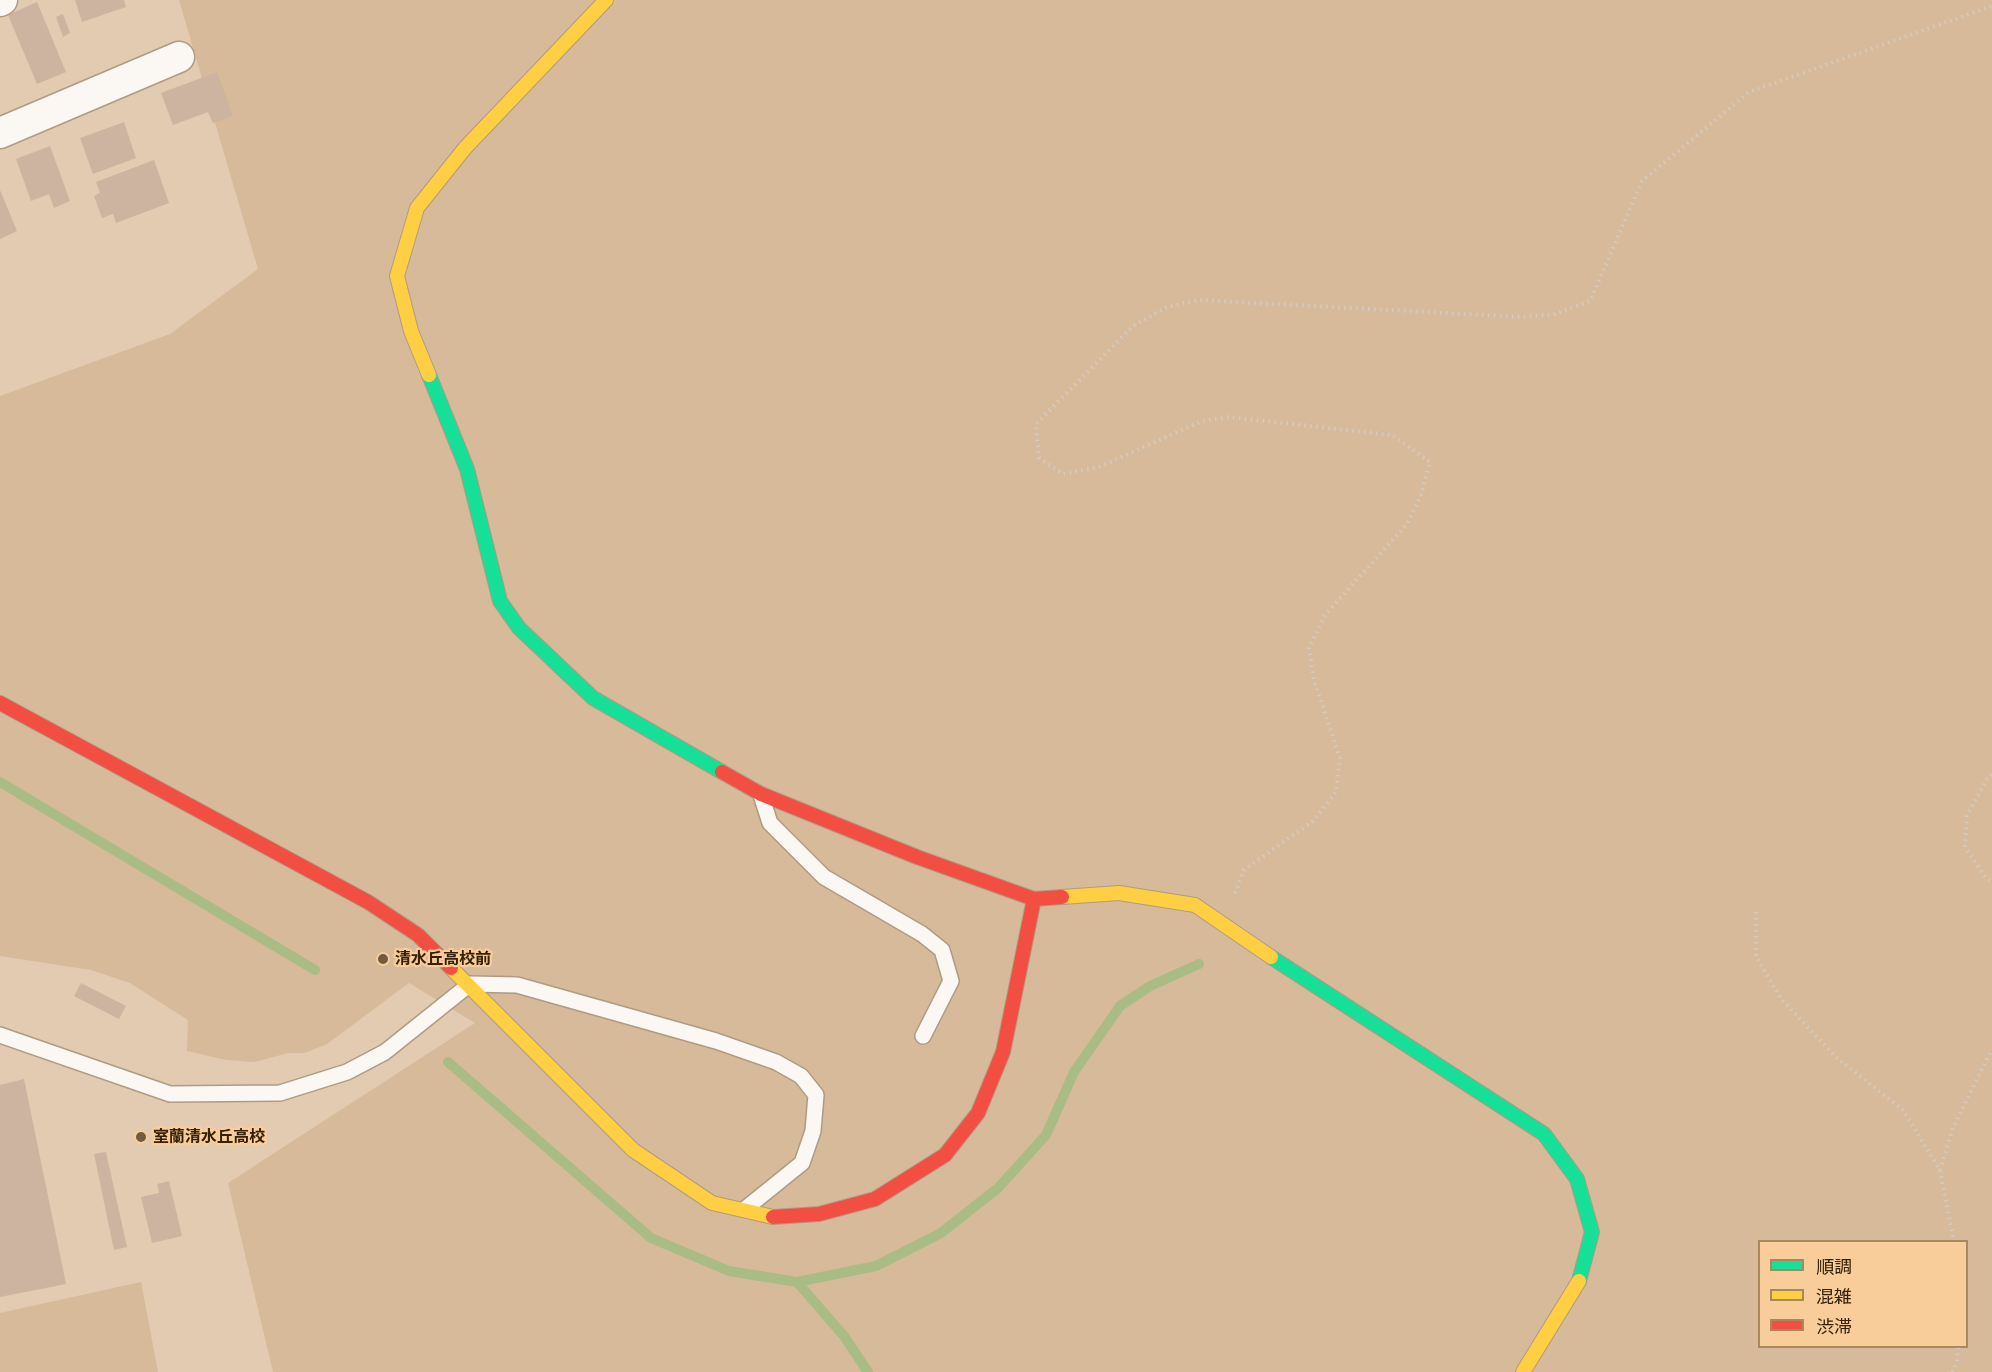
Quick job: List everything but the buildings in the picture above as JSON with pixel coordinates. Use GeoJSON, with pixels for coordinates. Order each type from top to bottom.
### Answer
{"type":"FeatureCollection","features":[{"type":"Feature","properties":{"kind":"street"},"geometry":{"type":"LineString","coordinates":[[606,0],[465,147],[417,208],[397,276],[411,331],[467,469],[500,601],[519,628],[593,698],[761,794],[917,857],[1034,899],[1119,893],[1195,906],[1377,1028],[1544,1134],[1577,1179],[1592,1232],[1580,1279],[1523,1372]]}},
{"type":"Feature","properties":{"kind":"street"},"geometry":{"type":"LineString","coordinates":[[3,123],[179,57]]}},
{"type":"Feature","properties":{"kind":"street"},"geometry":{"type":"LineString","coordinates":[[0,703],[368,902],[418,935],[470,984],[633,1150],[712,1203],[773,1217],[819,1214],[875,1199],[945,1155],[978,1113],[1003,1052],[1034,899]]}},
{"type":"Feature","properties":{"kind":"lane"},"geometry":{"type":"LineString","coordinates":[[761,794],[770,823],[824,877],[922,934],[942,950],[951,981],[923,1036]]}},
{"type":"Feature","properties":{"kind":"lane"},"geometry":{"type":"LineString","coordinates":[[0,1035],[170,1094],[280,1093],[347,1072],[385,1052],[470,984],[518,985],[716,1041],[776,1062],[801,1076],[816,1095],[813,1131],[802,1163],[744,1210]]}},
{"type":"Feature","properties":{"kind":"path"},"geometry":{"type":"LineString","coordinates":[[1233,896],[1244,870],[1313,821],[1336,792],[1340,758],[1314,680],[1309,648],[1325,615],[1407,524],[1421,495],[1430,462],[1392,435],[1229,417],[1202,421],[1099,467],[1063,474],[1039,458],[1036,424],[1133,326],[1167,307],[1178,304],[1199,300],[1522,317],[1555,314],[1590,301],[1642,181],[1749,92],[1992,6]]}},
{"type":"Feature","properties":{"kind":"path"},"geometry":{"type":"LineString","coordinates":[[1992,775],[1987,779],[1967,816],[1965,847],[1986,878],[1992,882]]}},
{"type":"Feature","properties":{"kind":"path"},"geometry":{"type":"LineString","coordinates":[[1756,912],[1755,956],[1780,999],[1837,1058],[1903,1110],[1940,1170],[1954,1240]]}},
{"type":"Feature","properties":{"kind":"path"},"geometry":{"type":"LineString","coordinates":[[1940,1170],[1953,1128],[1992,1049]]}},
{"type":"Feature","properties":{"kind":"path"},"geometry":{"type":"LineString","coordinates":[[1952,1372],[1957,1362],[1958,1348]]}},
{"type":"Feature","properties":{"kind":"shaded area"},"geometry":{"type":"Polygon","coordinates":[[[179,0],[1992,0],[1992,1372],[273,1372],[228,1183],[475,1023],[409,983],[327,1044],[305,1053],[288,1053],[255,1062],[226,1060],[187,1051],[188,1020],[130,983],[91,970],[0,956],[0,396],[170,334],[258,269],[179,0]]]}},
{"type":"Feature","properties":{"kind":"shaded area"},"geometry":{"type":"Polygon","coordinates":[[[141,1282],[158,1372],[0,1372],[0,1313],[141,1282]]]}},
{"type":"Feature","properties":{"kind":"waterway"},"geometry":{"type":"LineString","coordinates":[[0,782],[315,970]]}},
{"type":"Feature","properties":{"kind":"waterway"},"geometry":{"type":"LineString","coordinates":[[448,1062],[651,1238],[729,1271],[797,1282],[876,1266],[941,1233],[998,1188],[1046,1135],[1074,1072],[1120,1006],[1150,986],[1199,964]]}},
{"type":"Feature","properties":{"kind":"waterway"},"geometry":{"type":"LineString","coordinates":[[797,1282],[844,1336],[868,1372]]}},
{"type":"Feature","properties":{"kind":"traffic: fast"},"geometry":{"type":"LineString","coordinates":[[429,375],[467,469],[500,601],[519,628],[593,698],[722,772]]}},
{"type":"Feature","properties":{"kind":"traffic: fast"},"geometry":{"type":"LineString","coordinates":[[1271,957],[1544,1134],[1577,1179],[1592,1232],[1579,1281]]}},
{"type":"Feature","properties":{"kind":"traffic: slow"},"geometry":{"type":"LineString","coordinates":[[429,375],[411,331],[397,276],[417,208],[465,148],[606,0]]}},
{"type":"Feature","properties":{"kind":"traffic: slow"},"geometry":{"type":"LineString","coordinates":[[1062,897],[1119,893],[1195,905],[1271,957]]}},
{"type":"Feature","properties":{"kind":"traffic: slow"},"geometry":{"type":"LineString","coordinates":[[451,968],[633,1150],[712,1203],[773,1217]]}},
{"type":"Feature","properties":{"kind":"traffic: slow"},"geometry":{"type":"LineString","coordinates":[[1523,1372],[1579,1281]]}},
{"type":"Feature","properties":{"kind":"traffic: jam"},"geometry":{"type":"LineString","coordinates":[[0,703],[368,902],[418,935],[451,968]]}},
{"type":"Feature","properties":{"kind":"traffic: jam"},"geometry":{"type":"LineString","coordinates":[[722,772],[761,794],[917,857],[1034,899],[1062,897]]}},
{"type":"Feature","properties":{"kind":"traffic: jam"},"geometry":{"type":"LineString","coordinates":[[773,1217],[819,1214],[875,1199],[945,1155],[978,1113],[1003,1052],[1034,899]]}},
{"type":"Feature","properties":{"kind":"place","name":"清水丘高校前"},"geometry":{"type":"Point","coordinates":[383,959]}},
{"type":"Feature","properties":{"kind":"place","name":"室蘭清水丘高校"},"geometry":{"type":"Point","coordinates":[141,1137]}}]}
